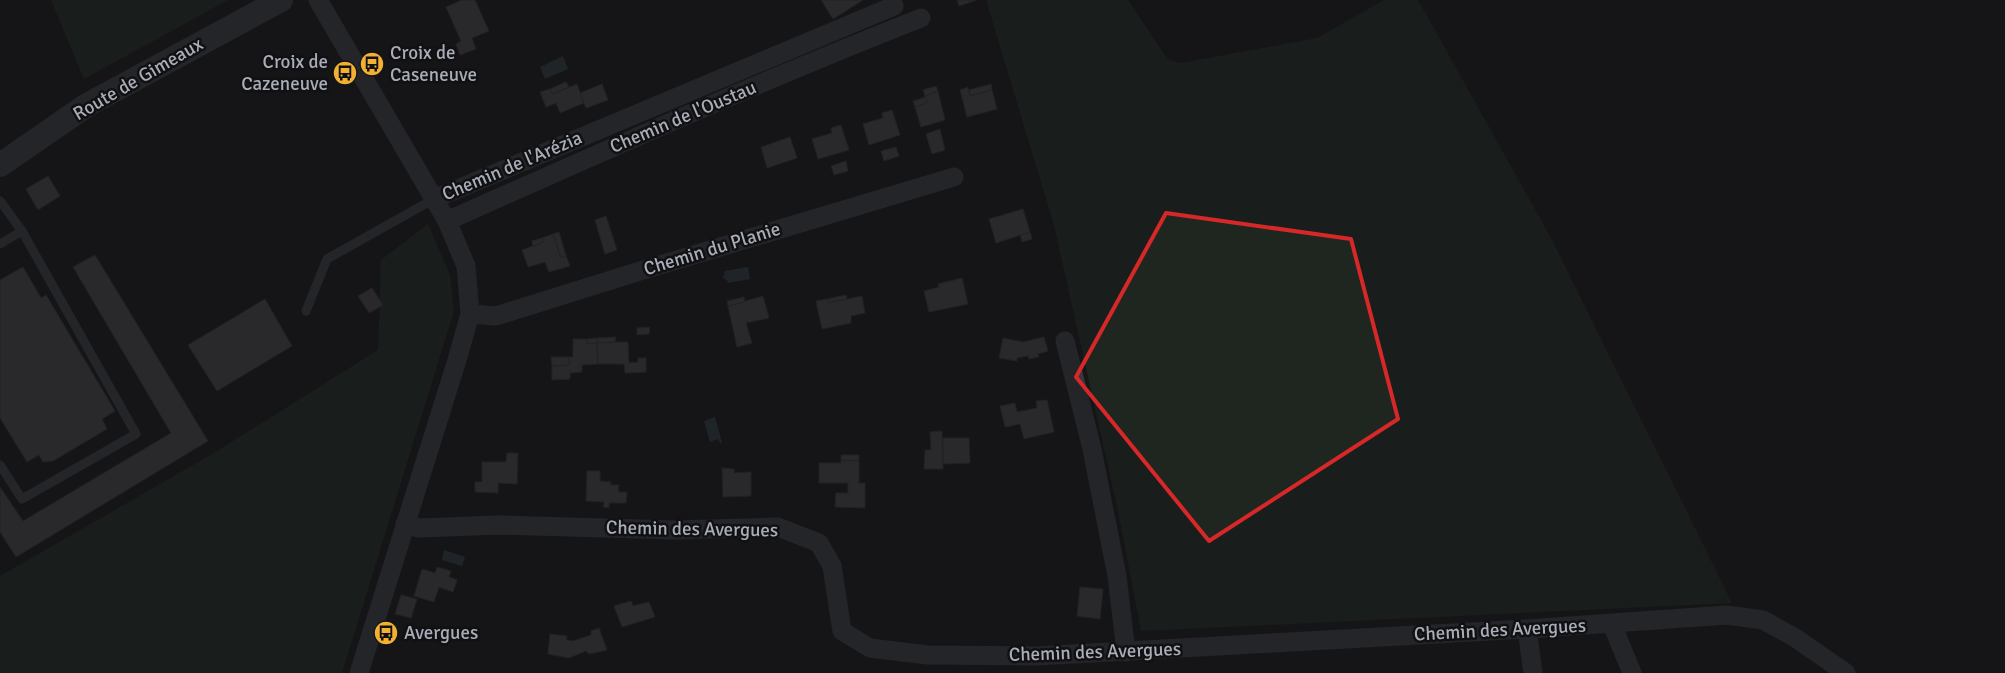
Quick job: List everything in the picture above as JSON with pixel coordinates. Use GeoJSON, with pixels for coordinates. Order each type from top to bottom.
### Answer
{"type":"FeatureCollection","features":[{"type":"Feature","properties":{"kind":"street","name":"Route de Gimeaux"},"geometry":{"type":"LineString","coordinates":[[0,165],[87,105],[281,0]]}},
{"type":"Feature","properties":{"kind":"street"},"geometry":{"type":"LineString","coordinates":[[318,0],[446,221],[466,266],[470,314],[359,673]]}},
{"type":"Feature","properties":{"kind":"street","name":"Chemin de l'Arézia"},"geometry":{"type":"LineString","coordinates":[[434,199],[894,6]]}},
{"type":"Feature","properties":{"kind":"street","name":"Chemin de l'Oustau"},"geometry":{"type":"LineString","coordinates":[[446,221],[695,110],[921,18]]}},
{"type":"Feature","properties":{"kind":"street","name":"Chemin du Planie"},"geometry":{"type":"LineString","coordinates":[[470,314],[496,316],[954,176]]}},
{"type":"Feature","properties":{"kind":"street"},"geometry":{"type":"LineString","coordinates":[[1065,341],[1100,488],[1117,576],[1126,652]]}},
{"type":"Feature","properties":{"kind":"street","name":"Chemin des Avergues"},"geometry":{"type":"LineString","coordinates":[[405,524],[419,528],[498,526],[675,530],[778,527],[819,543],[832,566],[842,630],[870,648],[928,654],[1026,656],[1126,652],[1612,624],[1727,615],[1763,620],[1794,637],[1846,673]]}},
{"type":"Feature","properties":{"kind":"street"},"geometry":{"type":"LineString","coordinates":[[1612,624],[1632,673]]}},
{"type":"Feature","properties":{"kind":"street"},"geometry":{"type":"LineString","coordinates":[[1527,629],[1533,673]]}},
{"type":"Feature","properties":{"kind":"lane"},"geometry":{"type":"LineString","coordinates":[[306,311],[327,259],[434,199]]}},
{"type":"Feature","properties":{"kind":"lane"},"geometry":{"type":"LineString","coordinates":[[0,201],[22,231],[136,434],[22,499],[0,465]]}},
{"type":"Feature","properties":{"kind":"lane"},"geometry":{"type":"LineString","coordinates":[[0,244],[22,231]]}},
{"type":"Feature","properties":{"kind":"highlighted area"},"geometry":{"type":"Polygon","coordinates":[[[1166,213],[1351,239],[1398,419],[1209,541],[1076,377],[1166,213]]]}},
{"type":"Feature","properties":{"kind":"shaded area"},"geometry":{"type":"Polygon","coordinates":[[[51,0],[228,0],[84,79],[51,0]]]}},
{"type":"Feature","properties":{"kind":"shaded area"},"geometry":{"type":"Polygon","coordinates":[[[986,0],[1128,0],[1168,60],[1181,63],[1317,38],[1384,0],[1418,0],[1551,238],[1732,603],[1141,631],[1118,511],[1054,225],[986,0]]]}},
{"type":"Feature","properties":{"kind":"shaded area"},"geometry":{"type":"Polygon","coordinates":[[[563,56],[568,69],[545,79],[540,67],[563,56]]]}},
{"type":"Feature","properties":{"kind":"shaded area"},"geometry":{"type":"Polygon","coordinates":[[[428,224],[450,275],[454,311],[342,673],[0,673],[0,576],[214,453],[378,350],[381,260],[428,224]]]}},
{"type":"Feature","properties":{"kind":"shaded area"},"geometry":{"type":"Polygon","coordinates":[[[748,267],[750,279],[728,283],[723,278],[725,271],[748,267]]]}},
{"type":"Feature","properties":{"kind":"shaded area"},"geometry":{"type":"Polygon","coordinates":[[[715,417],[722,443],[718,439],[710,442],[704,421],[715,417]]]}},
{"type":"Feature","properties":{"kind":"shaded area"},"geometry":{"type":"Polygon","coordinates":[[[444,550],[465,557],[462,566],[442,560],[444,550]]]}},
{"type":"Feature","properties":{"kind":"building"},"geometry":{"type":"Polygon","coordinates":[[[462,0],[475,0],[489,31],[472,38],[476,49],[460,55],[456,44],[461,41],[446,7],[462,0]]]}},
{"type":"Feature","properties":{"kind":"building"},"geometry":{"type":"Polygon","coordinates":[[[821,0],[863,0],[833,19],[821,0]]]}},
{"type":"Feature","properties":{"kind":"building"},"geometry":{"type":"Polygon","coordinates":[[[957,0],[977,0],[959,6],[957,0]]]}},
{"type":"Feature","properties":{"kind":"building"},"geometry":{"type":"Polygon","coordinates":[[[566,82],[569,87],[552,94],[550,89],[566,82]]]}},
{"type":"Feature","properties":{"kind":"building"},"geometry":{"type":"Polygon","coordinates":[[[577,84],[584,103],[560,113],[556,103],[546,107],[540,92],[550,89],[552,94],[577,84]]]}},
{"type":"Feature","properties":{"kind":"building"},"geometry":{"type":"Polygon","coordinates":[[[602,84],[608,100],[586,108],[580,93],[602,84]]]}},
{"type":"Feature","properties":{"kind":"building"},"geometry":{"type":"Polygon","coordinates":[[[991,84],[992,90],[970,96],[969,90],[991,84]]]}},
{"type":"Feature","properties":{"kind":"building"},"geometry":{"type":"Polygon","coordinates":[[[936,86],[938,91],[925,96],[923,90],[936,86]]]}},
{"type":"Feature","properties":{"kind":"building"},"geometry":{"type":"Polygon","coordinates":[[[968,87],[970,96],[992,90],[997,109],[967,117],[960,90],[968,87]]]}},
{"type":"Feature","properties":{"kind":"building"},"geometry":{"type":"Polygon","coordinates":[[[938,91],[945,120],[921,127],[915,107],[927,103],[925,96],[938,91]]]}},
{"type":"Feature","properties":{"kind":"building"},"geometry":{"type":"Polygon","coordinates":[[[926,97],[927,103],[915,107],[913,101],[926,97]]]}},
{"type":"Feature","properties":{"kind":"building"},"geometry":{"type":"Polygon","coordinates":[[[892,110],[900,135],[869,145],[863,124],[883,118],[882,113],[892,110]]]}},
{"type":"Feature","properties":{"kind":"building"},"geometry":{"type":"Polygon","coordinates":[[[841,125],[849,150],[818,159],[812,139],[832,133],[831,128],[841,125]]]}},
{"type":"Feature","properties":{"kind":"building"},"geometry":{"type":"Polygon","coordinates":[[[940,129],[945,150],[932,154],[926,134],[940,129]]]}},
{"type":"Feature","properties":{"kind":"building"},"geometry":{"type":"Polygon","coordinates":[[[790,137],[797,158],[767,168],[761,147],[790,137]]]}},
{"type":"Feature","properties":{"kind":"building"},"geometry":{"type":"Polygon","coordinates":[[[896,147],[899,156],[884,161],[881,151],[896,147]]]}},
{"type":"Feature","properties":{"kind":"building"},"geometry":{"type":"Polygon","coordinates":[[[846,161],[848,171],[834,175],[831,166],[846,161]]]}},
{"type":"Feature","properties":{"kind":"building"},"geometry":{"type":"Polygon","coordinates":[[[48,176],[60,196],[38,210],[26,189],[48,176]]]}},
{"type":"Feature","properties":{"kind":"building"},"geometry":{"type":"Polygon","coordinates":[[[1023,209],[1030,232],[996,243],[989,219],[1023,209]]]}},
{"type":"Feature","properties":{"kind":"building"},"geometry":{"type":"Polygon","coordinates":[[[606,216],[617,250],[605,254],[595,220],[606,216]]]}},
{"type":"Feature","properties":{"kind":"building"},"geometry":{"type":"Polygon","coordinates":[[[559,232],[566,256],[561,258],[553,234],[559,232]]]}},
{"type":"Feature","properties":{"kind":"building"},"geometry":{"type":"Polygon","coordinates":[[[1030,232],[1032,239],[1022,242],[1020,235],[1030,232]]]}},
{"type":"Feature","properties":{"kind":"building"},"geometry":{"type":"Polygon","coordinates":[[[553,234],[561,258],[566,256],[570,266],[549,272],[545,262],[528,267],[522,250],[544,242],[542,238],[553,234]]]}},
{"type":"Feature","properties":{"kind":"building"},"geometry":{"type":"Polygon","coordinates":[[[542,238],[544,242],[533,246],[532,241],[542,238]]]}},
{"type":"Feature","properties":{"kind":"building"},"geometry":{"type":"Polygon","coordinates":[[[95,255],[208,441],[16,557],[0,532],[0,487],[23,521],[171,433],[73,267],[95,255]]]}},
{"type":"Feature","properties":{"kind":"building"},"geometry":{"type":"Polygon","coordinates":[[[23,267],[41,298],[46,295],[115,411],[102,419],[107,429],[53,461],[43,462],[39,455],[27,462],[0,418],[0,280],[23,267]]]}},
{"type":"Feature","properties":{"kind":"building"},"geometry":{"type":"Polygon","coordinates":[[[962,278],[968,304],[929,312],[924,291],[939,287],[938,284],[962,278]]]}},
{"type":"Feature","properties":{"kind":"building"},"geometry":{"type":"Polygon","coordinates":[[[372,288],[383,305],[369,313],[358,296],[372,288]]]}},
{"type":"Feature","properties":{"kind":"building"},"geometry":{"type":"Polygon","coordinates":[[[846,295],[847,299],[828,303],[827,299],[846,295]]]}},
{"type":"Feature","properties":{"kind":"building"},"geometry":{"type":"Polygon","coordinates":[[[763,296],[769,318],[746,323],[752,343],[737,347],[728,306],[763,296]]]}},
{"type":"Feature","properties":{"kind":"building"},"geometry":{"type":"Polygon","coordinates":[[[862,296],[865,313],[851,316],[851,323],[822,329],[816,301],[827,299],[828,303],[862,296]]]}},
{"type":"Feature","properties":{"kind":"building"},"geometry":{"type":"Polygon","coordinates":[[[744,297],[745,302],[728,306],[727,301],[744,297]]]}},
{"type":"Feature","properties":{"kind":"building"},"geometry":{"type":"Polygon","coordinates":[[[265,299],[292,346],[217,391],[188,345],[265,299]]]}},
{"type":"Feature","properties":{"kind":"building"},"geometry":{"type":"Polygon","coordinates":[[[650,327],[649,334],[637,335],[637,328],[650,327]]]}},
{"type":"Feature","properties":{"kind":"building"},"geometry":{"type":"Polygon","coordinates":[[[616,337],[615,342],[597,343],[597,338],[616,337]]]}},
{"type":"Feature","properties":{"kind":"building"},"geometry":{"type":"Polygon","coordinates":[[[1044,337],[1048,351],[1038,354],[1039,357],[1029,359],[1028,356],[1017,358],[1017,361],[999,358],[1003,338],[1023,342],[1044,337]]]}},
{"type":"Feature","properties":{"kind":"building"},"geometry":{"type":"Polygon","coordinates":[[[597,338],[597,343],[587,344],[587,339],[597,338]]]}},
{"type":"Feature","properties":{"kind":"building"},"geometry":{"type":"Polygon","coordinates":[[[573,339],[587,339],[587,344],[597,343],[598,364],[582,365],[582,372],[570,373],[570,379],[552,380],[552,366],[569,365],[569,357],[573,357],[573,339]]]}},
{"type":"Feature","properties":{"kind":"building"},"geometry":{"type":"Polygon","coordinates":[[[628,342],[629,363],[638,362],[638,358],[646,358],[646,372],[625,373],[624,364],[598,364],[597,343],[628,342]]]}},
{"type":"Feature","properties":{"kind":"building"},"geometry":{"type":"Polygon","coordinates":[[[551,357],[569,357],[569,365],[552,366],[551,357]]]}},
{"type":"Feature","properties":{"kind":"building"},"geometry":{"type":"Polygon","coordinates":[[[1047,400],[1054,432],[1024,439],[1020,424],[1005,427],[1000,406],[1015,403],[1017,412],[1037,408],[1036,401],[1047,400]]]}},
{"type":"Feature","properties":{"kind":"building"},"geometry":{"type":"Polygon","coordinates":[[[942,431],[943,469],[924,469],[925,450],[931,450],[930,432],[942,431]]]}},
{"type":"Feature","properties":{"kind":"building"},"geometry":{"type":"Polygon","coordinates":[[[943,438],[969,438],[970,463],[943,464],[943,438]]]}},
{"type":"Feature","properties":{"kind":"building"},"geometry":{"type":"Polygon","coordinates":[[[507,453],[518,453],[517,484],[498,483],[498,493],[475,492],[475,482],[482,482],[482,462],[506,462],[507,453]]]}},
{"type":"Feature","properties":{"kind":"building"},"geometry":{"type":"Polygon","coordinates":[[[841,455],[859,455],[859,461],[841,460],[841,455]]]}},
{"type":"Feature","properties":{"kind":"building"},"geometry":{"type":"Polygon","coordinates":[[[841,460],[859,461],[859,483],[865,483],[865,508],[835,507],[836,493],[848,493],[848,483],[819,483],[819,463],[841,463],[841,460]]]}},
{"type":"Feature","properties":{"kind":"building"},"geometry":{"type":"Polygon","coordinates":[[[722,468],[734,469],[734,473],[751,472],[751,496],[723,497],[722,468]]]}},
{"type":"Feature","properties":{"kind":"building"},"geometry":{"type":"Polygon","coordinates":[[[587,471],[600,471],[600,481],[611,482],[610,485],[619,485],[618,492],[627,492],[626,503],[609,503],[609,508],[603,507],[604,502],[586,501],[587,471]]]}},
{"type":"Feature","properties":{"kind":"building"},"geometry":{"type":"Polygon","coordinates":[[[437,567],[451,571],[449,577],[457,580],[453,592],[439,587],[434,602],[414,596],[422,569],[435,573],[437,567]]]}},
{"type":"Feature","properties":{"kind":"building"},"geometry":{"type":"Polygon","coordinates":[[[1080,587],[1103,589],[1100,619],[1077,616],[1080,587]]]}},
{"type":"Feature","properties":{"kind":"building"},"geometry":{"type":"Polygon","coordinates":[[[401,595],[417,599],[411,618],[395,614],[401,595]]]}},
{"type":"Feature","properties":{"kind":"building"},"geometry":{"type":"Polygon","coordinates":[[[631,601],[633,606],[649,602],[655,617],[622,627],[614,606],[631,601]]]}},
{"type":"Feature","properties":{"kind":"building"},"geometry":{"type":"Polygon","coordinates":[[[599,628],[607,650],[589,654],[586,651],[569,658],[548,654],[550,634],[567,636],[566,640],[573,641],[591,635],[591,631],[599,628]]]}},
{"type":"Feature","properties":{"kind":"place","name":"Croix de Caseneuve"},"geometry":{"type":"Point","coordinates":[372,64]}},
{"type":"Feature","properties":{"kind":"place","name":"Croix de Cazeneuve"},"geometry":{"type":"Point","coordinates":[345,73]}},
{"type":"Feature","properties":{"kind":"place","name":"Avergues"},"geometry":{"type":"Point","coordinates":[386,633]}}]}
